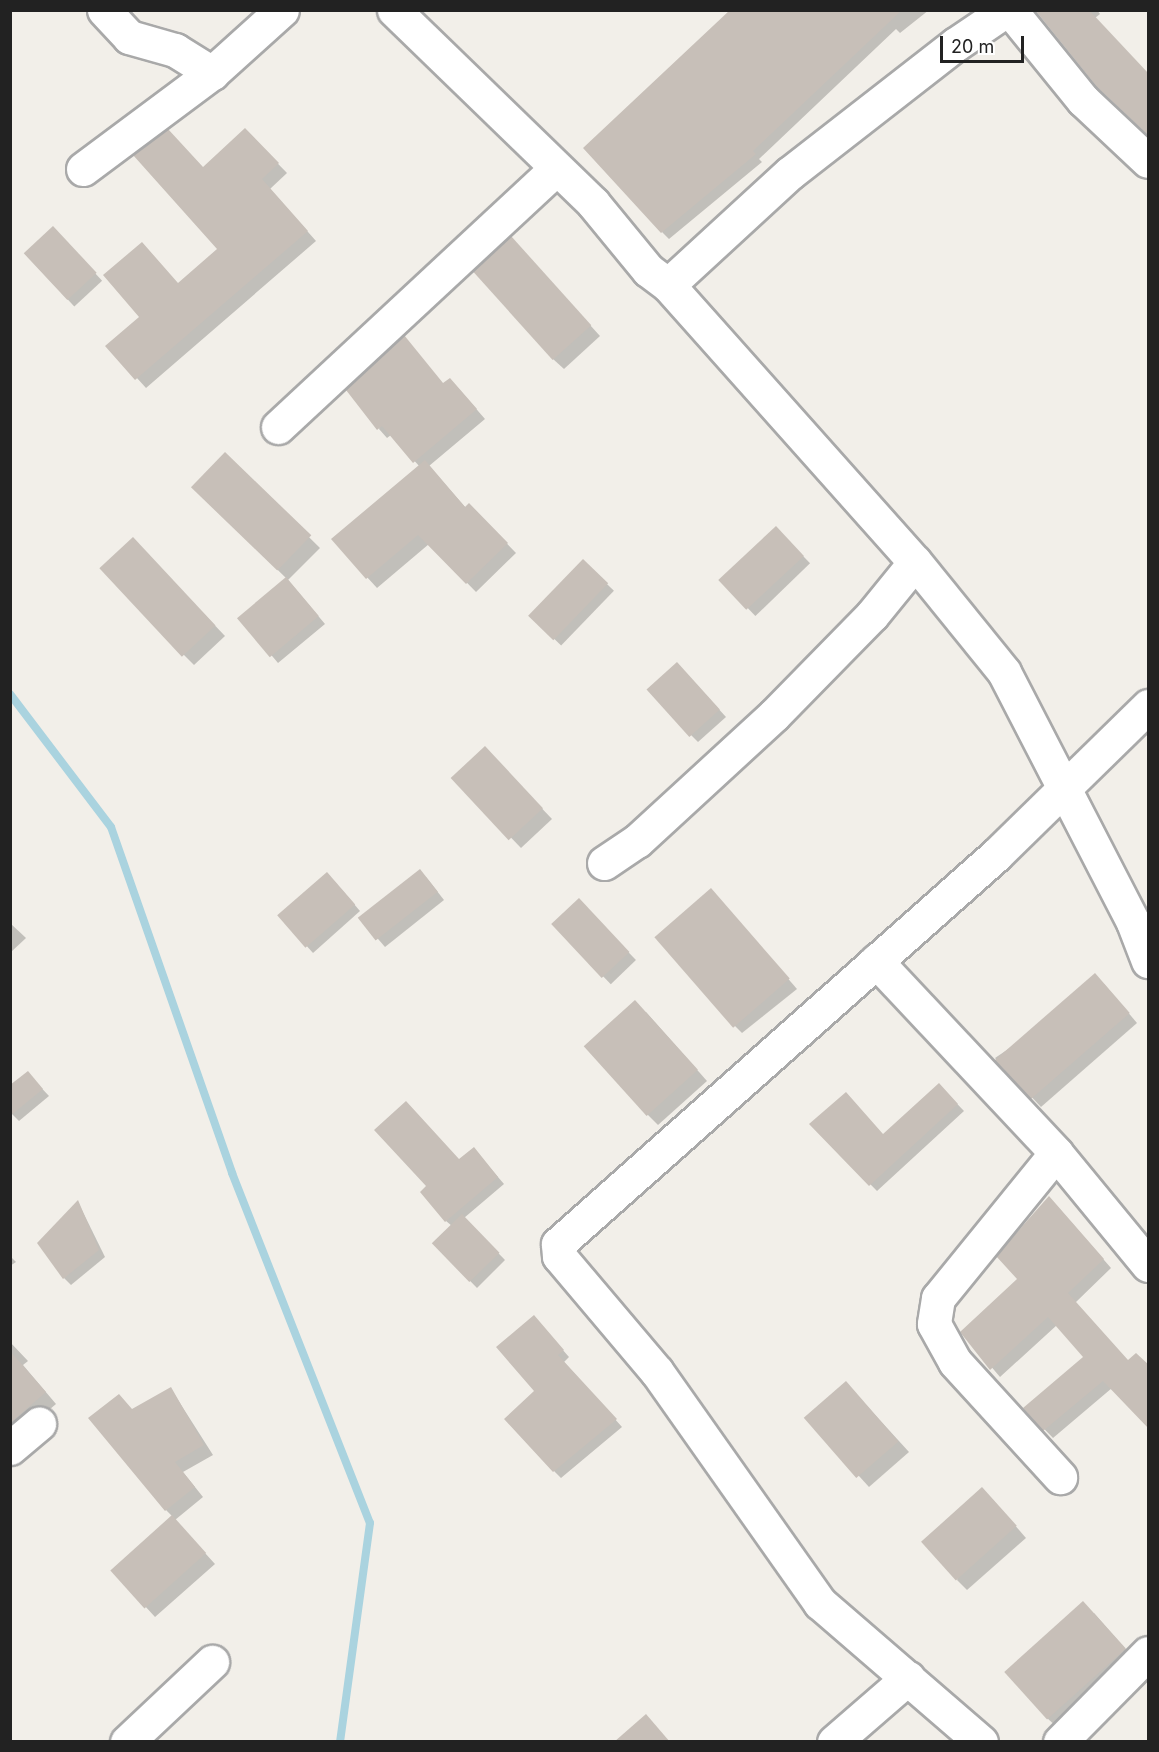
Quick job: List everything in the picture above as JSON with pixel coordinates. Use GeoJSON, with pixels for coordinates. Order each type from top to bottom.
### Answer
{"type":"FeatureCollection","features":[{"type":"Feature","properties":{"kind":"street"},"geometry":{"type":"LineString","coordinates":[[104,10],[129,37],[175,50],[212,73]]}},
{"type":"Feature","properties":{"kind":"street"},"geometry":{"type":"LineString","coordinates":[[83,169],[212,73],[282,10]]}},
{"type":"Feature","properties":{"kind":"street"},"geometry":{"type":"LineString","coordinates":[[394,10],[446,57],[555,170],[593,203],[648,270],[668,285],[915,561],[1004,672],[1065,788],[1149,961]]}},
{"type":"Feature","properties":{"kind":"street"},"geometry":{"type":"LineString","coordinates":[[668,285],[789,173],[956,44],[1008,10],[1083,100],[1149,161]]}},
{"type":"Feature","properties":{"kind":"street"},"geometry":{"type":"LineString","coordinates":[[278,427],[555,170]]}},
{"type":"Feature","properties":{"kind":"street"},"geometry":{"type":"LineString","coordinates":[[604,863],[637,841],[774,715],[872,615],[915,561]]}},
{"type":"Feature","properties":{"kind":"street"},"geometry":{"type":"LineString","coordinates":[[981,1742],[820,1603],[657,1372],[559,1256],[558,1244],[876,961],[1065,788],[1149,706]]}},
{"type":"Feature","properties":{"kind":"street"},"geometry":{"type":"LineString","coordinates":[[876,961],[1056,1153],[1149,1265]]}},
{"type":"Feature","properties":{"kind":"street"},"geometry":{"type":"LineString","coordinates":[[1056,1153],[938,1298],[934,1324],[955,1362],[1060,1477]]}},
{"type":"Feature","properties":{"kind":"street"},"geometry":{"type":"LineString","coordinates":[[10,1448],[39,1425]]}},
{"type":"Feature","properties":{"kind":"street"},"geometry":{"type":"LineString","coordinates":[[1060,1742],[1149,1653]]}},
{"type":"Feature","properties":{"kind":"street"},"geometry":{"type":"LineString","coordinates":[[128,1742],[212,1662]]}},
{"type":"Feature","properties":{"kind":"street"},"geometry":{"type":"LineString","coordinates":[[834,1742],[908,1678]]}},
{"type":"Feature","properties":{"kind":"building"},"geometry":{"type":"Polygon","coordinates":[[[730,10],[902,10],[753,151],[756,154],[661,233],[583,148],[730,10]]]}},
{"type":"Feature","properties":{"kind":"building"},"geometry":{"type":"Polygon","coordinates":[[[1035,10],[1089,10],[1149,74],[1149,136],[1097,87],[1035,10]]]}},
{"type":"Feature","properties":{"kind":"building"},"geometry":{"type":"Polygon","coordinates":[[[245,128],[279,163],[262,179],[308,231],[135,380],[105,346],[139,317],[103,275],[142,242],[178,283],[217,249],[133,155],[168,129],[203,167],[245,128]]]}},
{"type":"Feature","properties":{"kind":"building"},"geometry":{"type":"Polygon","coordinates":[[[53,226],[97,273],[67,300],[24,253],[53,226]]]}},
{"type":"Feature","properties":{"kind":"building"},"geometry":{"type":"Polygon","coordinates":[[[511,236],[591,325],[553,360],[472,271],[511,236]]]}},
{"type":"Feature","properties":{"kind":"building"},"geometry":{"type":"Polygon","coordinates":[[[404,335],[443,383],[450,378],[477,409],[413,463],[382,426],[377,430],[346,390],[404,335]]]}},
{"type":"Feature","properties":{"kind":"building"},"geometry":{"type":"Polygon","coordinates":[[[225,452],[311,535],[277,571],[191,487],[225,452]]]}},
{"type":"Feature","properties":{"kind":"building"},"geometry":{"type":"Polygon","coordinates":[[[425,460],[465,507],[469,503],[508,543],[466,584],[418,535],[366,579],[331,539],[425,460]]]}},
{"type":"Feature","properties":{"kind":"building"},"geometry":{"type":"Polygon","coordinates":[[[776,526],[804,556],[746,610],[718,580],[776,526]]]}},
{"type":"Feature","properties":{"kind":"building"},"geometry":{"type":"Polygon","coordinates":[[[133,537],[216,625],[182,657],[99,568],[133,537]]]}},
{"type":"Feature","properties":{"kind":"building"},"geometry":{"type":"Polygon","coordinates":[[[583,559],[608,583],[553,640],[528,616],[583,559]]]}},
{"type":"Feature","properties":{"kind":"building"},"geometry":{"type":"Polygon","coordinates":[[[286,577],[319,616],[270,657],[237,618],[286,577]]]}},
{"type":"Feature","properties":{"kind":"building"},"geometry":{"type":"Polygon","coordinates":[[[677,662],[720,710],[689,737],[647,689],[677,662]]]}},
{"type":"Feature","properties":{"kind":"building"},"geometry":{"type":"Polygon","coordinates":[[[485,746],[543,808],[509,840],[451,778],[485,746]]]}},
{"type":"Feature","properties":{"kind":"building"},"geometry":{"type":"Polygon","coordinates":[[[420,869],[438,892],[376,940],[358,918],[420,869]]]}},
{"type":"Feature","properties":{"kind":"building"},"geometry":{"type":"Polygon","coordinates":[[[327,872],[355,904],[305,948],[277,915],[327,872]]]}},
{"type":"Feature","properties":{"kind":"building"},"geometry":{"type":"Polygon","coordinates":[[[711,888],[790,979],[733,1028],[654,937],[711,888]]]}},
{"type":"Feature","properties":{"kind":"building"},"geometry":{"type":"Polygon","coordinates":[[[579,898],[629,952],[602,978],[551,924],[579,898]]]}},
{"type":"Feature","properties":{"kind":"building"},"geometry":{"type":"Polygon","coordinates":[[[1095,973],[1130,1013],[1029,1101],[994,1061],[1095,973]]]}},
{"type":"Feature","properties":{"kind":"building"},"geometry":{"type":"Polygon","coordinates":[[[635,1000],[698,1070],[647,1116],[584,1046],[635,1000]]]}},
{"type":"Feature","properties":{"kind":"building"},"geometry":{"type":"Polygon","coordinates":[[[28,1071],[43,1089],[10,1116],[10,1085],[28,1071]]]}},
{"type":"Feature","properties":{"kind":"building"},"geometry":{"type":"Polygon","coordinates":[[[939,1083],[958,1104],[869,1186],[809,1124],[846,1092],[883,1134],[939,1083]]]}},
{"type":"Feature","properties":{"kind":"building"},"geometry":{"type":"Polygon","coordinates":[[[406,1101],[459,1159],[474,1147],[498,1177],[445,1222],[420,1192],[426,1186],[374,1130],[406,1101]]]}},
{"type":"Feature","properties":{"kind":"building"},"geometry":{"type":"Polygon","coordinates":[[[1049,1196],[1104,1259],[1068,1293],[1128,1360],[1136,1353],[1149,1365],[1149,1429],[1103,1381],[1043,1431],[1023,1408],[1083,1357],[1048,1317],[990,1370],[960,1332],[1017,1279],[996,1256],[1049,1196]]]}},
{"type":"Feature","properties":{"kind":"building"},"geometry":{"type":"Polygon","coordinates":[[[78,1200],[99,1250],[63,1279],[37,1243],[78,1200]]]}},
{"type":"Feature","properties":{"kind":"building"},"geometry":{"type":"Polygon","coordinates":[[[462,1214],[500,1253],[469,1282],[432,1243],[462,1214]]]}},
{"type":"Feature","properties":{"kind":"building"},"geometry":{"type":"Polygon","coordinates":[[[534,1315],[564,1350],[558,1355],[617,1419],[553,1472],[504,1419],[534,1391],[496,1347],[534,1315]]]}},
{"type":"Feature","properties":{"kind":"building"},"geometry":{"type":"Polygon","coordinates":[[[10,1351],[46,1392],[10,1423],[10,1351]]]}},
{"type":"Feature","properties":{"kind":"building"},"geometry":{"type":"Polygon","coordinates":[[[846,1381],[898,1441],[856,1478],[804,1418],[846,1381]]]}},
{"type":"Feature","properties":{"kind":"building"},"geometry":{"type":"Polygon","coordinates":[[[171,1387],[204,1445],[175,1462],[195,1487],[165,1511],[88,1418],[119,1394],[132,1409],[171,1387]]]}},
{"type":"Feature","properties":{"kind":"building"},"geometry":{"type":"Polygon","coordinates":[[[982,1487],[1017,1526],[956,1581],[921,1542],[982,1487]]]}},
{"type":"Feature","properties":{"kind":"building"},"geometry":{"type":"Polygon","coordinates":[[[172,1515],[206,1553],[144,1608],[110,1571],[172,1515]]]}},
{"type":"Feature","properties":{"kind":"building"},"geometry":{"type":"Polygon","coordinates":[[[1083,1601],[1126,1649],[1047,1719],[1004,1672],[1083,1601]]]}},
{"type":"Feature","properties":{"kind":"building"},"geometry":{"type":"Polygon","coordinates":[[[646,1714],[670,1742],[614,1742],[646,1714]]]}},
{"type":"Feature","properties":{"kind":"waterway"},"geometry":{"type":"LineString","coordinates":[[10,694],[111,827],[232,1173],[370,1523],[340,1742]]}}]}
